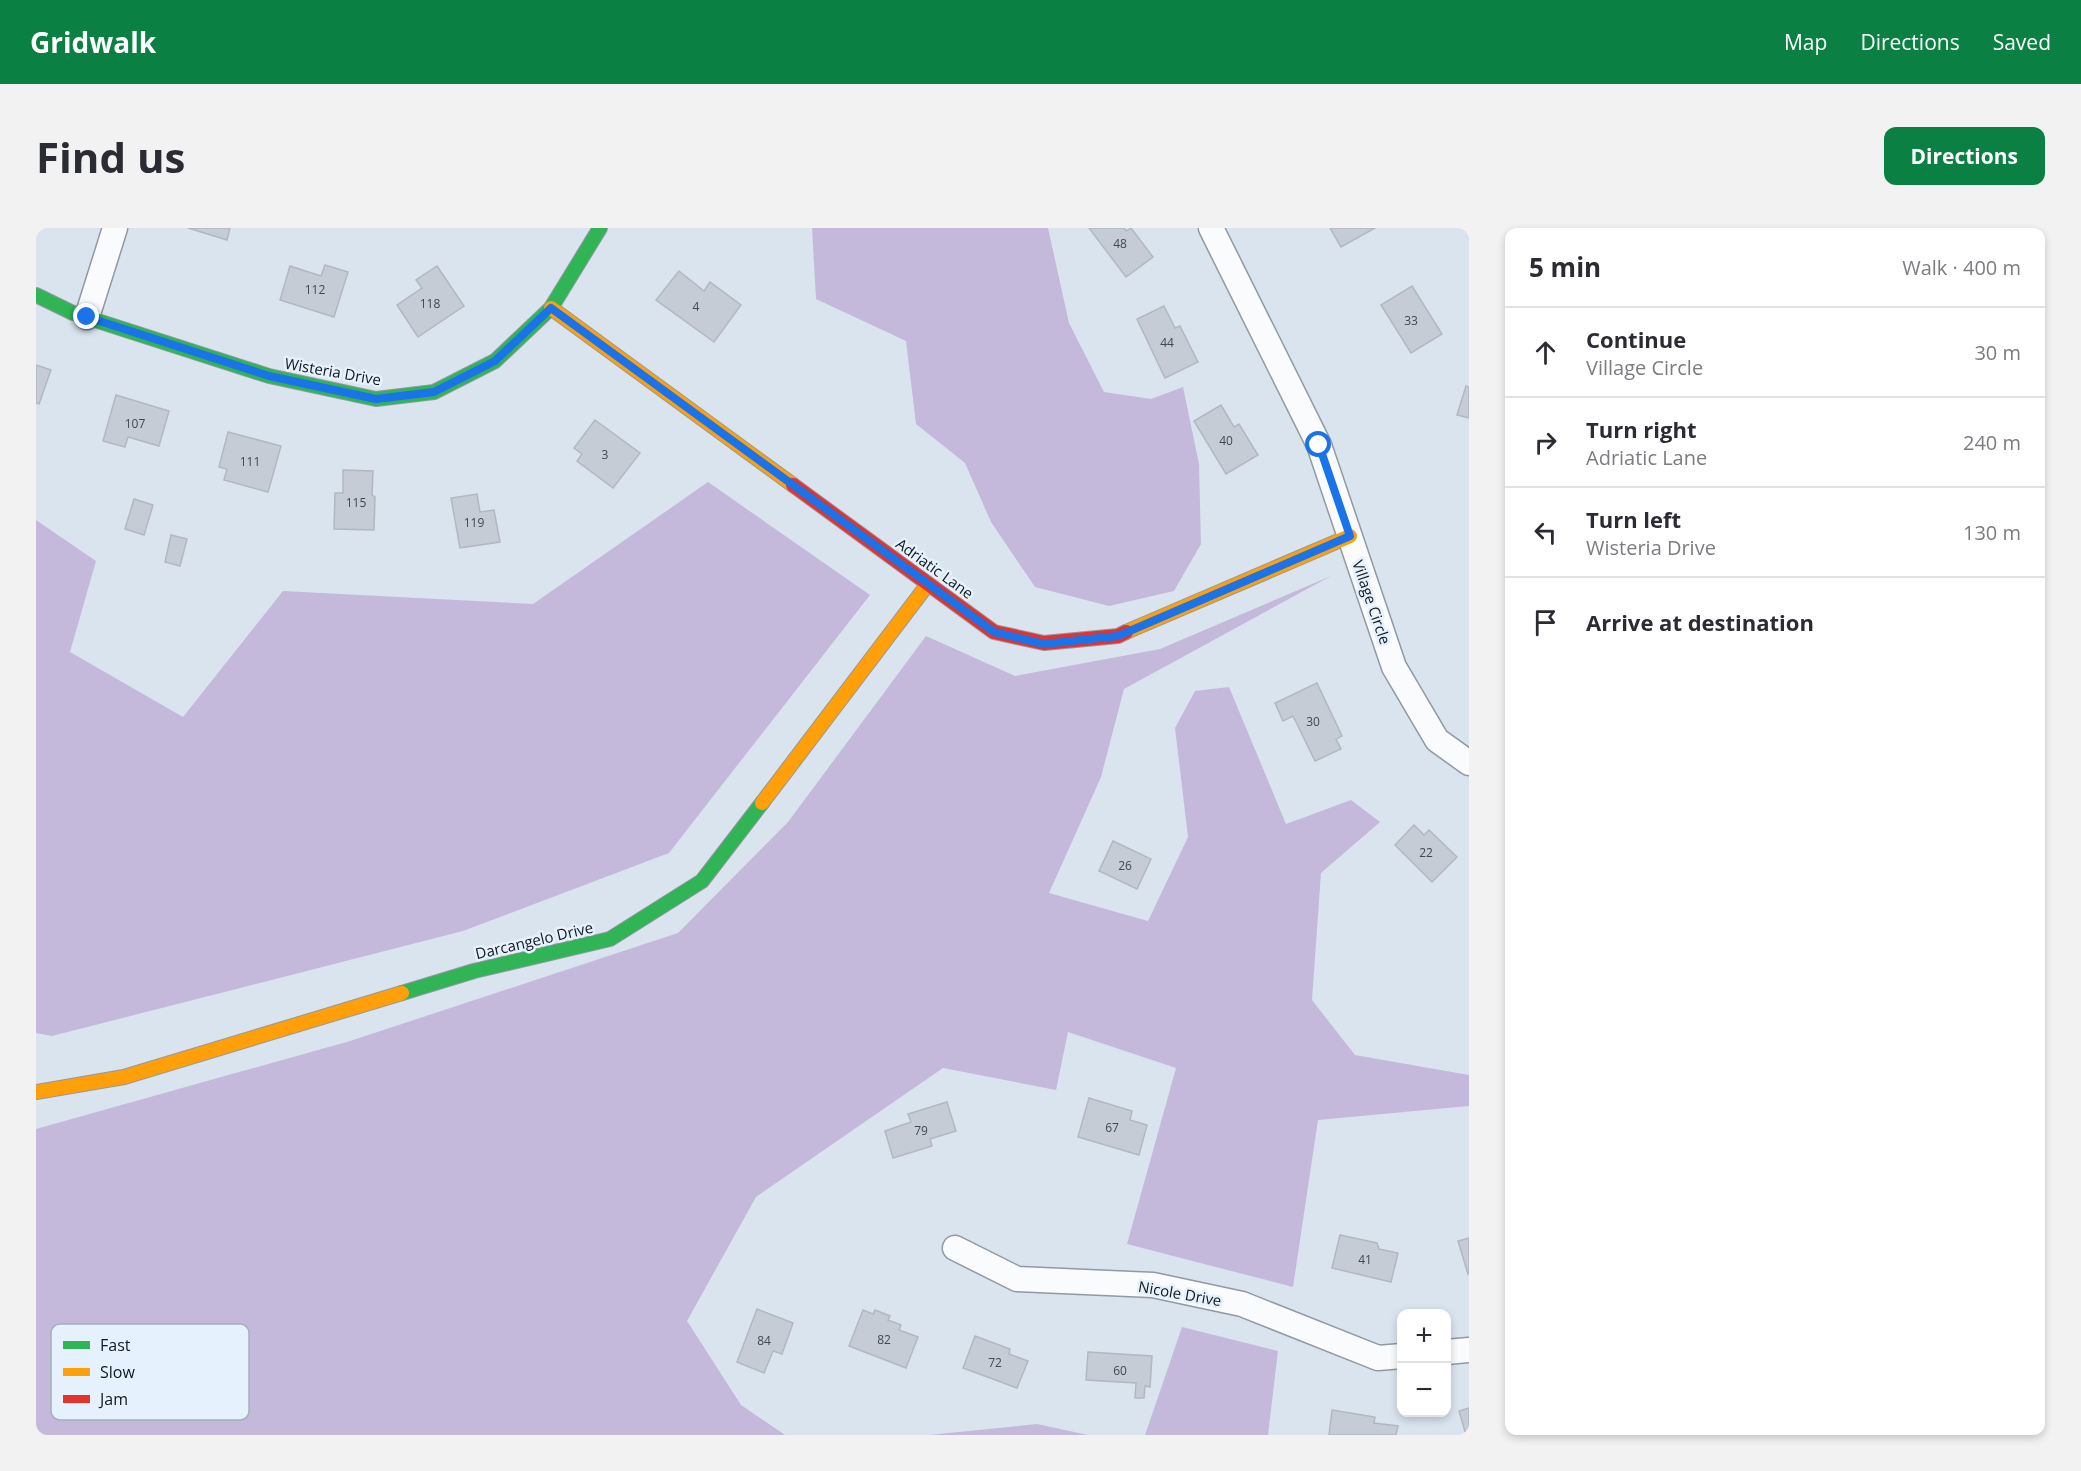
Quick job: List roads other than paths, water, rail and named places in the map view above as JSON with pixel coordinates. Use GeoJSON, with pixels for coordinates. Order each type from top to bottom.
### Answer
{"type":"FeatureCollection","features":[{"type":"Feature","properties":{"kind":"street"},"geometry":{"type":"LineString","coordinates":[[87,317],[115,228]]}},
{"type":"Feature","properties":{"kind":"street","name":"Wisteria Drive"},"geometry":{"type":"LineString","coordinates":[[36,295],[73,313],[269,376],[376,399],[434,392],[495,361],[551,308],[600,228]]}},
{"type":"Feature","properties":{"kind":"street","name":"Village Circle"},"geometry":{"type":"LineString","coordinates":[[1211,228],[1319,445],[1394,667],[1437,740],[1469,763]]}},
{"type":"Feature","properties":{"kind":"street","name":"Adriatic Lane"},"geometry":{"type":"LineString","coordinates":[[551,308],[994,632],[1044,644],[1118,636],[1350,536]]}},
{"type":"Feature","properties":{"kind":"street","name":"Darcangelo Drive"},"geometry":{"type":"LineString","coordinates":[[36,1092],[124,1077],[474,971],[610,939],[702,881],[928,584]]}},
{"type":"Feature","properties":{"kind":"street","name":"Nicole Drive"},"geometry":{"type":"LineString","coordinates":[[955,1248],[1017,1279],[1153,1285],[1242,1304],[1378,1358],[1397,1356]]}},
{"type":"Feature","properties":{"kind":"street"},"geometry":{"type":"LineString","coordinates":[[1451,1352],[1469,1350]]}}]}
